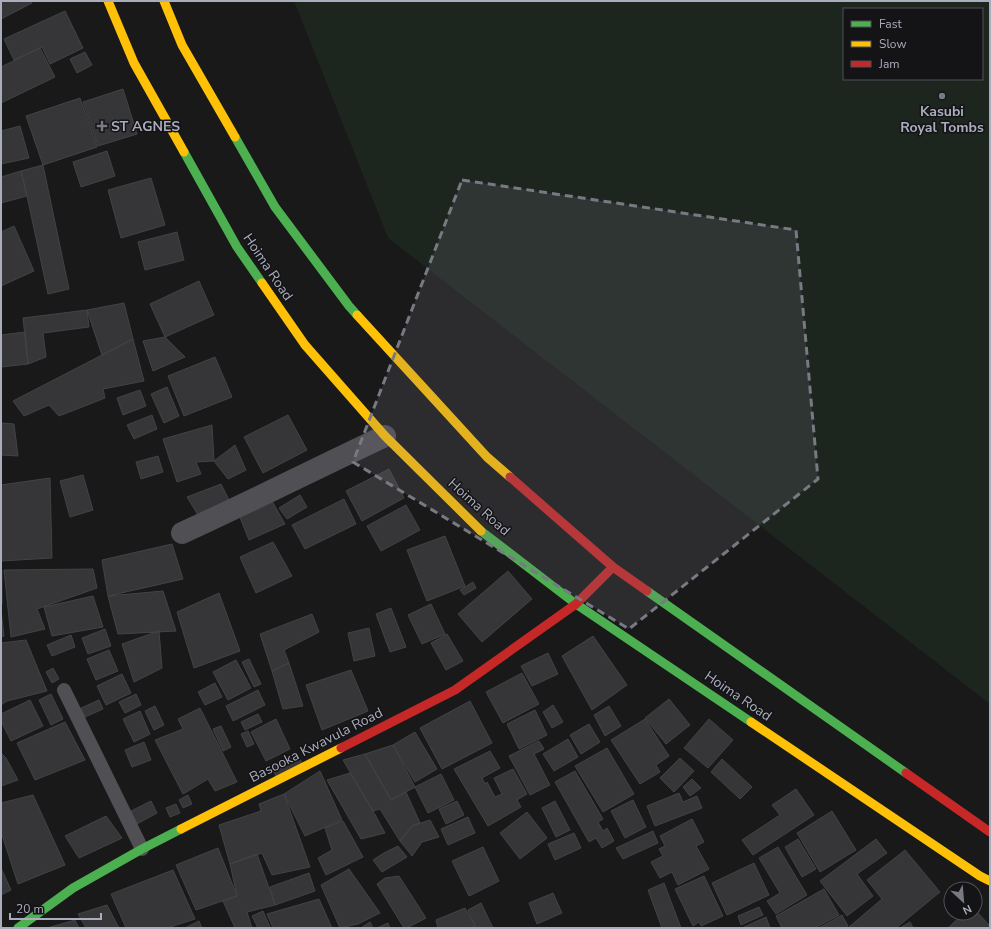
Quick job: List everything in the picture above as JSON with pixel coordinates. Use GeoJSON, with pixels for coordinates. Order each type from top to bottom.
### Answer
{"type":"FeatureCollection","features":[{"type":"Feature","properties":{"kind":"main road","name":"Hoima Road"},"geometry":{"type":"LineString","coordinates":[[108,1],[134,64],[237,247],[305,346],[385,436],[482,532],[576,604],[973,872],[990,881]]}},
{"type":"Feature","properties":{"kind":"main road"},"geometry":{"type":"LineString","coordinates":[[164,1],[182,45],[275,207],[349,306],[486,457],[613,567],[990,832]]}},
{"type":"Feature","properties":{"kind":"main road","name":"Basooka Kwavula Road"},"geometry":{"type":"LineString","coordinates":[[19,928],[73,888],[142,849],[455,690],[576,604],[613,567]]}},
{"type":"Feature","properties":{"kind":"street"},"geometry":{"type":"LineString","coordinates":[[182,533],[385,436]]}},
{"type":"Feature","properties":{"kind":"lane"},"geometry":{"type":"LineString","coordinates":[[64,690],[142,849]]}},
{"type":"Feature","properties":{"kind":"highlighted area"},"geometry":{"type":"Polygon","coordinates":[[[462,180],[796,230],[818,479],[629,629],[353,462],[462,180]]]}},
{"type":"Feature","properties":{"kind":"shaded area"},"geometry":{"type":"Polygon","coordinates":[[[294,1],[990,1],[990,704],[388,238],[294,1]]]}},
{"type":"Feature","properties":{"kind":"building"},"geometry":{"type":"Polygon","coordinates":[[[1,1],[31,1],[32,3],[1,19],[1,1]]]}},
{"type":"Feature","properties":{"kind":"building"},"geometry":{"type":"Polygon","coordinates":[[[65,11],[83,48],[50,64],[42,47],[14,60],[4,39],[65,11]]]}},
{"type":"Feature","properties":{"kind":"building"},"geometry":{"type":"Polygon","coordinates":[[[40,48],[55,77],[1,103],[1,67],[40,48]]]}},
{"type":"Feature","properties":{"kind":"building"},"geometry":{"type":"Polygon","coordinates":[[[85,52],[92,65],[77,73],[70,59],[85,52]]]}},
{"type":"Feature","properties":{"kind":"building"},"geometry":{"type":"Polygon","coordinates":[[[123,89],[137,134],[98,146],[83,102],[123,89]]]}},
{"type":"Feature","properties":{"kind":"building"},"geometry":{"type":"Polygon","coordinates":[[[80,98],[97,147],[43,165],[26,116],[80,98]]]}},
{"type":"Feature","properties":{"kind":"building"},"geometry":{"type":"Polygon","coordinates":[[[20,126],[29,158],[1,164],[1,131],[20,126]]]}},
{"type":"Feature","properties":{"kind":"building"},"geometry":{"type":"Polygon","coordinates":[[[107,151],[115,176],[81,187],[73,162],[107,151]]]}},
{"type":"Feature","properties":{"kind":"building"},"geometry":{"type":"Polygon","coordinates":[[[43,165],[69,289],[48,294],[21,171],[43,165]]]}},
{"type":"Feature","properties":{"kind":"building"},"geometry":{"type":"Polygon","coordinates":[[[21,171],[27,196],[1,203],[1,177],[21,171]]]}},
{"type":"Feature","properties":{"kind":"building"},"geometry":{"type":"Polygon","coordinates":[[[151,178],[165,225],[121,238],[108,190],[151,178]]]}},
{"type":"Feature","properties":{"kind":"building"},"geometry":{"type":"Polygon","coordinates":[[[14,226],[34,271],[1,286],[1,232],[14,226]]]}},
{"type":"Feature","properties":{"kind":"building"},"geometry":{"type":"Polygon","coordinates":[[[177,232],[184,260],[145,270],[138,242],[177,232]]]}},
{"type":"Feature","properties":{"kind":"building"},"geometry":{"type":"Polygon","coordinates":[[[199,281],[214,315],[165,337],[150,304],[199,281]]]}},
{"type":"Feature","properties":{"kind":"building"},"geometry":{"type":"Polygon","coordinates":[[[124,303],[133,339],[102,355],[87,310],[124,303]]]}},
{"type":"Feature","properties":{"kind":"building"},"geometry":{"type":"Polygon","coordinates":[[[87,310],[89,327],[43,333],[46,357],[28,364],[23,318],[87,310]]]}},
{"type":"Feature","properties":{"kind":"building"},"geometry":{"type":"Polygon","coordinates":[[[25,332],[28,364],[1,367],[1,335],[25,332]]]}},
{"type":"Feature","properties":{"kind":"building"},"geometry":{"type":"Polygon","coordinates":[[[165,337],[185,357],[153,371],[143,341],[165,337]]]}},
{"type":"Feature","properties":{"kind":"building"},"geometry":{"type":"Polygon","coordinates":[[[133,339],[144,381],[103,389],[105,398],[59,416],[49,405],[24,416],[13,401],[133,339]]]}},
{"type":"Feature","properties":{"kind":"building"},"geometry":{"type":"Polygon","coordinates":[[[215,357],[232,397],[184,416],[168,376],[215,357]]]}},
{"type":"Feature","properties":{"kind":"building"},"geometry":{"type":"Polygon","coordinates":[[[167,387],[179,416],[164,423],[151,394],[167,387]]]}},
{"type":"Feature","properties":{"kind":"building"},"geometry":{"type":"Polygon","coordinates":[[[140,390],[146,406],[123,415],[117,398],[140,390]]]}},
{"type":"Feature","properties":{"kind":"building"},"geometry":{"type":"Polygon","coordinates":[[[152,415],[157,429],[134,439],[127,425],[152,415]]]}},
{"type":"Feature","properties":{"kind":"building"},"geometry":{"type":"Polygon","coordinates":[[[288,415],[307,450],[263,473],[244,437],[288,415]]]}},
{"type":"Feature","properties":{"kind":"building"},"geometry":{"type":"Polygon","coordinates":[[[1,423],[14,424],[18,456],[1,455],[1,423]]]}},
{"type":"Feature","properties":{"kind":"building"},"geometry":{"type":"Polygon","coordinates":[[[212,425],[214,461],[196,462],[201,474],[177,482],[163,439],[212,425]]]}},
{"type":"Feature","properties":{"kind":"building"},"geometry":{"type":"Polygon","coordinates":[[[235,445],[246,470],[228,479],[214,461],[235,445]]]}},
{"type":"Feature","properties":{"kind":"building"},"geometry":{"type":"Polygon","coordinates":[[[158,456],[163,472],[141,479],[136,462],[158,456]]]}},
{"type":"Feature","properties":{"kind":"building"},"geometry":{"type":"Polygon","coordinates":[[[389,469],[404,498],[362,521],[346,491],[389,469]]]}},
{"type":"Feature","properties":{"kind":"building"},"geometry":{"type":"Polygon","coordinates":[[[83,475],[93,510],[70,517],[60,481],[83,475]]]}},
{"type":"Feature","properties":{"kind":"building"},"geometry":{"type":"Polygon","coordinates":[[[50,478],[52,558],[1,561],[1,485],[50,478]]]}},
{"type":"Feature","properties":{"kind":"building"},"geometry":{"type":"Polygon","coordinates":[[[221,484],[232,506],[198,515],[187,497],[221,484]]]}},
{"type":"Feature","properties":{"kind":"building"},"geometry":{"type":"Polygon","coordinates":[[[300,495],[307,507],[287,519],[279,508],[300,495]]]}},
{"type":"Feature","properties":{"kind":"building"},"geometry":{"type":"Polygon","coordinates":[[[344,499],[356,524],[305,549],[292,525],[344,499]]]}},
{"type":"Feature","properties":{"kind":"building"},"geometry":{"type":"Polygon","coordinates":[[[272,501],[285,524],[249,540],[239,515],[272,501]]]}},
{"type":"Feature","properties":{"kind":"building"},"geometry":{"type":"Polygon","coordinates":[[[406,505],[420,530],[381,551],[367,526],[406,505]]]}},
{"type":"Feature","properties":{"kind":"building"},"geometry":{"type":"Polygon","coordinates":[[[445,536],[465,586],[427,601],[407,550],[445,536]]]}},
{"type":"Feature","properties":{"kind":"building"},"geometry":{"type":"Polygon","coordinates":[[[273,542],[292,576],[256,593],[240,557],[273,542]]]}},
{"type":"Feature","properties":{"kind":"building"},"geometry":{"type":"Polygon","coordinates":[[[172,544],[183,579],[108,596],[102,560],[172,544]]]}},
{"type":"Feature","properties":{"kind":"building"},"geometry":{"type":"Polygon","coordinates":[[[93,569],[97,588],[37,609],[45,629],[11,637],[4,570],[93,569]]]}},
{"type":"Feature","properties":{"kind":"building"},"geometry":{"type":"Polygon","coordinates":[[[2,570],[2,604],[1,604],[2,570]]]}},
{"type":"Feature","properties":{"kind":"building"},"geometry":{"type":"Polygon","coordinates":[[[508,571],[532,599],[482,642],[458,614],[508,571]]]}},
{"type":"Feature","properties":{"kind":"building"},"geometry":{"type":"Polygon","coordinates":[[[473,582],[476,588],[464,595],[460,590],[473,582]]]}},
{"type":"Feature","properties":{"kind":"building"},"geometry":{"type":"Polygon","coordinates":[[[163,591],[176,631],[118,634],[108,596],[163,591]]]}},
{"type":"Feature","properties":{"kind":"building"},"geometry":{"type":"Polygon","coordinates":[[[219,593],[240,651],[194,668],[177,612],[219,593]]]}},
{"type":"Feature","properties":{"kind":"building"},"geometry":{"type":"Polygon","coordinates":[[[93,596],[103,627],[52,636],[44,607],[93,596]]]}},
{"type":"Feature","properties":{"kind":"building"},"geometry":{"type":"Polygon","coordinates":[[[431,604],[445,634],[422,644],[408,615],[431,604]]]}},
{"type":"Feature","properties":{"kind":"building"},"geometry":{"type":"Polygon","coordinates":[[[391,608],[406,647],[390,652],[376,614],[391,608]]]}},
{"type":"Feature","properties":{"kind":"building"},"geometry":{"type":"Polygon","coordinates":[[[1,610],[4,636],[1,637],[1,610]]]}},
{"type":"Feature","properties":{"kind":"building"},"geometry":{"type":"Polygon","coordinates":[[[312,614],[319,632],[284,650],[289,663],[272,671],[260,634],[312,614]]]}},
{"type":"Feature","properties":{"kind":"building"},"geometry":{"type":"Polygon","coordinates":[[[369,628],[375,656],[354,661],[348,633],[369,628]]]}},
{"type":"Feature","properties":{"kind":"building"},"geometry":{"type":"Polygon","coordinates":[[[105,629],[111,646],[88,654],[82,638],[105,629]]]}},
{"type":"Feature","properties":{"kind":"building"},"geometry":{"type":"Polygon","coordinates":[[[159,631],[162,668],[134,682],[122,644],[159,631]]]}},
{"type":"Feature","properties":{"kind":"building"},"geometry":{"type":"Polygon","coordinates":[[[447,634],[463,661],[446,670],[431,643],[447,634]]]}},
{"type":"Feature","properties":{"kind":"building"},"geometry":{"type":"Polygon","coordinates":[[[71,635],[75,647],[52,656],[47,645],[71,635]]]}},
{"type":"Feature","properties":{"kind":"building"},"geometry":{"type":"Polygon","coordinates":[[[593,636],[627,685],[592,710],[562,656],[593,636]]]}},
{"type":"Feature","properties":{"kind":"building"},"geometry":{"type":"Polygon","coordinates":[[[26,640],[47,691],[7,701],[1,705],[1,643],[26,640]]]}},
{"type":"Feature","properties":{"kind":"building"},"geometry":{"type":"Polygon","coordinates":[[[109,650],[118,671],[96,680],[87,659],[109,650]]]}},
{"type":"Feature","properties":{"kind":"building"},"geometry":{"type":"Polygon","coordinates":[[[548,653],[558,674],[532,686],[521,666],[548,653]]]}},
{"type":"Feature","properties":{"kind":"building"},"geometry":{"type":"Polygon","coordinates":[[[249,659],[261,684],[254,687],[242,662],[249,659]]]}},
{"type":"Feature","properties":{"kind":"building"},"geometry":{"type":"Polygon","coordinates":[[[236,660],[251,688],[228,700],[213,672],[236,660]]]}},
{"type":"Feature","properties":{"kind":"building"},"geometry":{"type":"Polygon","coordinates":[[[289,663],[303,706],[283,709],[272,671],[289,663]]]}},
{"type":"Feature","properties":{"kind":"building"},"geometry":{"type":"Polygon","coordinates":[[[53,668],[59,679],[52,683],[46,672],[53,668]]]}},
{"type":"Feature","properties":{"kind":"building"},"geometry":{"type":"Polygon","coordinates":[[[351,670],[368,711],[322,730],[306,685],[351,670]]]}},
{"type":"Feature","properties":{"kind":"building"},"geometry":{"type":"Polygon","coordinates":[[[522,673],[539,704],[503,723],[486,692],[522,673]]]}},
{"type":"Feature","properties":{"kind":"building"},"geometry":{"type":"Polygon","coordinates":[[[122,674],[131,693],[106,705],[97,686],[122,674]]]}},
{"type":"Feature","properties":{"kind":"building"},"geometry":{"type":"Polygon","coordinates":[[[215,683],[222,697],[205,705],[198,692],[215,683]]]}},
{"type":"Feature","properties":{"kind":"building"},"geometry":{"type":"Polygon","coordinates":[[[258,690],[265,705],[233,721],[226,706],[258,690]]]}},
{"type":"Feature","properties":{"kind":"building"},"geometry":{"type":"Polygon","coordinates":[[[51,694],[63,719],[51,725],[39,700],[51,694]]]}},
{"type":"Feature","properties":{"kind":"building"},"geometry":{"type":"Polygon","coordinates":[[[136,694],[141,705],[125,713],[119,702],[136,694]]]}},
{"type":"Feature","properties":{"kind":"building"},"geometry":{"type":"Polygon","coordinates":[[[669,699],[690,725],[666,744],[645,718],[669,699]]]}},
{"type":"Feature","properties":{"kind":"building"},"geometry":{"type":"Polygon","coordinates":[[[30,700],[43,726],[11,741],[1,721],[1,714],[30,700]]]}},
{"type":"Feature","properties":{"kind":"building"},"geometry":{"type":"Polygon","coordinates":[[[99,700],[103,709],[85,717],[81,708],[99,700]]]}},
{"type":"Feature","properties":{"kind":"building"},"geometry":{"type":"Polygon","coordinates":[[[470,701],[492,743],[442,769],[420,728],[470,701]]]}},
{"type":"Feature","properties":{"kind":"building"},"geometry":{"type":"Polygon","coordinates":[[[553,705],[563,722],[552,728],[543,712],[553,705]]]}},
{"type":"Feature","properties":{"kind":"building"},"geometry":{"type":"Polygon","coordinates":[[[155,706],[164,725],[154,730],[145,711],[155,706]]]}},
{"type":"Feature","properties":{"kind":"building"},"geometry":{"type":"Polygon","coordinates":[[[609,706],[621,726],[605,736],[594,715],[609,706]]]}},
{"type":"Feature","properties":{"kind":"building"},"geometry":{"type":"Polygon","coordinates":[[[200,708],[237,782],[215,791],[208,779],[183,794],[155,740],[183,729],[178,719],[200,708]]]}},
{"type":"Feature","properties":{"kind":"building"},"geometry":{"type":"Polygon","coordinates":[[[535,710],[547,735],[519,749],[507,724],[535,710]]]}},
{"type":"Feature","properties":{"kind":"building"},"geometry":{"type":"Polygon","coordinates":[[[140,711],[150,734],[134,742],[123,719],[140,711]]]}},
{"type":"Feature","properties":{"kind":"building"},"geometry":{"type":"Polygon","coordinates":[[[258,714],[262,722],[245,730],[241,722],[258,714]]]}},
{"type":"Feature","properties":{"kind":"building"},"geometry":{"type":"Polygon","coordinates":[[[276,719],[290,749],[266,761],[251,732],[276,719]]]}},
{"type":"Feature","properties":{"kind":"building"},"geometry":{"type":"Polygon","coordinates":[[[645,719],[669,756],[656,765],[660,772],[640,784],[611,740],[645,719]]]}},
{"type":"Feature","properties":{"kind":"building"},"geometry":{"type":"Polygon","coordinates":[[[709,719],[733,740],[708,768],[684,748],[709,719]]]}},
{"type":"Feature","properties":{"kind":"building"},"geometry":{"type":"Polygon","coordinates":[[[65,722],[85,760],[35,780],[17,743],[65,722]]]}},
{"type":"Feature","properties":{"kind":"building"},"geometry":{"type":"Polygon","coordinates":[[[589,724],[600,742],[581,754],[570,735],[589,724]]]}},
{"type":"Feature","properties":{"kind":"building"},"geometry":{"type":"Polygon","coordinates":[[[221,726],[231,747],[223,751],[213,729],[221,726]]]}},
{"type":"Feature","properties":{"kind":"building"},"geometry":{"type":"Polygon","coordinates":[[[248,731],[254,744],[247,747],[241,734],[248,731]]]}},
{"type":"Feature","properties":{"kind":"building"},"geometry":{"type":"Polygon","coordinates":[[[415,732],[437,769],[415,782],[393,745],[415,732]]]}},
{"type":"Feature","properties":{"kind":"building"},"geometry":{"type":"Polygon","coordinates":[[[568,739],[578,757],[554,771],[543,754],[568,739]]]}},
{"type":"Feature","properties":{"kind":"building"},"geometry":{"type":"Polygon","coordinates":[[[539,741],[544,749],[534,754],[550,785],[530,795],[509,756],[539,741]]]}},
{"type":"Feature","properties":{"kind":"building"},"geometry":{"type":"Polygon","coordinates":[[[144,742],[151,760],[132,767],[125,750],[144,742]]]}},
{"type":"Feature","properties":{"kind":"building"},"geometry":{"type":"Polygon","coordinates":[[[393,745],[415,787],[391,800],[365,754],[393,745]]]}},
{"type":"Feature","properties":{"kind":"building"},"geometry":{"type":"Polygon","coordinates":[[[607,748],[634,794],[603,812],[575,766],[607,748]]]}},
{"type":"Feature","properties":{"kind":"building"},"geometry":{"type":"Polygon","coordinates":[[[490,751],[500,768],[482,778],[485,784],[487,782],[495,797],[502,794],[494,778],[513,769],[527,794],[517,800],[521,807],[488,826],[454,769],[490,751]]]}},
{"type":"Feature","properties":{"kind":"building"},"geometry":{"type":"Polygon","coordinates":[[[296,752],[302,763],[276,776],[271,766],[296,752]]]}},
{"type":"Feature","properties":{"kind":"building"},"geometry":{"type":"Polygon","coordinates":[[[1,753],[6,758],[18,780],[1,786],[1,753]]]}},
{"type":"Feature","properties":{"kind":"building"},"geometry":{"type":"Polygon","coordinates":[[[365,754],[391,800],[406,792],[420,823],[412,826],[400,841],[380,809],[373,811],[343,760],[365,754]]]}},
{"type":"Feature","properties":{"kind":"building"},"geometry":{"type":"Polygon","coordinates":[[[680,758],[694,771],[674,792],[660,778],[680,758]]]}},
{"type":"Feature","properties":{"kind":"building"},"geometry":{"type":"Polygon","coordinates":[[[722,759],[752,787],[740,799],[711,772],[722,759]]]}},
{"type":"Feature","properties":{"kind":"building"},"geometry":{"type":"Polygon","coordinates":[[[320,771],[342,820],[305,836],[284,794],[320,771]]]}},
{"type":"Feature","properties":{"kind":"building"},"geometry":{"type":"Polygon","coordinates":[[[575,771],[603,819],[598,822],[603,831],[607,828],[614,841],[602,848],[596,838],[589,842],[555,782],[575,771]]]}},
{"type":"Feature","properties":{"kind":"building"},"geometry":{"type":"Polygon","coordinates":[[[350,773],[385,833],[361,839],[327,780],[350,773]]]}},
{"type":"Feature","properties":{"kind":"building"},"geometry":{"type":"Polygon","coordinates":[[[441,774],[454,800],[428,813],[415,787],[441,774]]]}},
{"type":"Feature","properties":{"kind":"building"},"geometry":{"type":"Polygon","coordinates":[[[692,779],[701,788],[690,796],[683,787],[692,779]]]}},
{"type":"Feature","properties":{"kind":"building"},"geometry":{"type":"Polygon","coordinates":[[[796,789],[814,815],[753,855],[742,840],[780,815],[772,805],[796,789]]]}},
{"type":"Feature","properties":{"kind":"building"},"geometry":{"type":"Polygon","coordinates":[[[679,793],[683,802],[697,796],[702,808],[655,826],[647,806],[679,793]]]}},
{"type":"Feature","properties":{"kind":"building"},"geometry":{"type":"Polygon","coordinates":[[[284,794],[310,867],[272,875],[262,853],[230,864],[219,825],[261,811],[259,804],[284,794]]]}},
{"type":"Feature","properties":{"kind":"building"},"geometry":{"type":"Polygon","coordinates":[[[33,795],[65,865],[18,884],[1,835],[1,803],[33,795]]]}},
{"type":"Feature","properties":{"kind":"building"},"geometry":{"type":"Polygon","coordinates":[[[188,795],[192,804],[183,808],[179,800],[188,795]]]}},
{"type":"Feature","properties":{"kind":"building"},"geometry":{"type":"Polygon","coordinates":[[[633,800],[646,827],[625,838],[611,811],[633,800]]]}},
{"type":"Feature","properties":{"kind":"building"},"geometry":{"type":"Polygon","coordinates":[[[151,801],[157,813],[137,824],[131,811],[151,801]]]}},
{"type":"Feature","properties":{"kind":"building"},"geometry":{"type":"Polygon","coordinates":[[[457,801],[464,815],[446,824],[439,809],[457,801]]]}},
{"type":"Feature","properties":{"kind":"building"},"geometry":{"type":"Polygon","coordinates":[[[555,801],[570,830],[556,837],[542,808],[555,801]]]}},
{"type":"Feature","properties":{"kind":"building"},"geometry":{"type":"Polygon","coordinates":[[[176,804],[180,813],[170,817],[166,808],[176,804]]]}},
{"type":"Feature","properties":{"kind":"building"},"geometry":{"type":"Polygon","coordinates":[[[832,811],[856,850],[820,872],[797,833],[832,811]]]}},
{"type":"Feature","properties":{"kind":"building"},"geometry":{"type":"Polygon","coordinates":[[[527,812],[547,838],[520,859],[500,833],[527,812]]]}},
{"type":"Feature","properties":{"kind":"building"},"geometry":{"type":"Polygon","coordinates":[[[106,816],[122,838],[79,858],[65,836],[106,816]]]}},
{"type":"Feature","properties":{"kind":"building"},"geometry":{"type":"Polygon","coordinates":[[[468,817],[475,833],[448,845],[441,829],[468,817]]]}},
{"type":"Feature","properties":{"kind":"building"},"geometry":{"type":"Polygon","coordinates":[[[692,819],[704,842],[696,846],[709,869],[678,885],[672,872],[660,878],[651,862],[663,856],[659,849],[665,846],[660,836],[692,819]]]}},
{"type":"Feature","properties":{"kind":"building"},"geometry":{"type":"Polygon","coordinates":[[[430,820],[439,837],[422,842],[412,856],[400,841],[412,826],[430,820]]]}},
{"type":"Feature","properties":{"kind":"building"},"geometry":{"type":"Polygon","coordinates":[[[343,821],[363,857],[326,875],[318,858],[332,850],[325,828],[343,821]]]}},
{"type":"Feature","properties":{"kind":"building"},"geometry":{"type":"Polygon","coordinates":[[[653,831],[658,843],[623,859],[616,848],[653,831]]]}},
{"type":"Feature","properties":{"kind":"building"},"geometry":{"type":"Polygon","coordinates":[[[574,833],[581,848],[555,860],[548,844],[574,833]]]}},
{"type":"Feature","properties":{"kind":"building"},"geometry":{"type":"Polygon","coordinates":[[[798,839],[816,869],[802,877],[785,847],[798,839]]]}},
{"type":"Feature","properties":{"kind":"building"},"geometry":{"type":"Polygon","coordinates":[[[876,839],[887,853],[857,874],[873,896],[847,916],[820,881],[876,839]]]}},
{"type":"Feature","properties":{"kind":"building"},"geometry":{"type":"Polygon","coordinates":[[[398,846],[407,857],[382,872],[373,860],[398,846]]]}},
{"type":"Feature","properties":{"kind":"building"},"geometry":{"type":"Polygon","coordinates":[[[483,847],[499,881],[469,896],[452,861],[483,847]]]}},
{"type":"Feature","properties":{"kind":"building"},"geometry":{"type":"Polygon","coordinates":[[[778,847],[807,895],[776,914],[767,901],[780,893],[759,858],[778,847]]]}},
{"type":"Feature","properties":{"kind":"building"},"geometry":{"type":"Polygon","coordinates":[[[218,848],[237,896],[196,910],[176,865],[218,848]]]}},
{"type":"Feature","properties":{"kind":"building"},"geometry":{"type":"Polygon","coordinates":[[[905,850],[940,892],[896,928],[850,928],[849,927],[882,899],[867,880],[905,850]]]}},
{"type":"Feature","properties":{"kind":"building"},"geometry":{"type":"Polygon","coordinates":[[[257,854],[275,905],[247,912],[252,928],[235,928],[223,901],[237,896],[230,864],[257,854]]]}},
{"type":"Feature","properties":{"kind":"building"},"geometry":{"type":"Polygon","coordinates":[[[754,863],[769,895],[727,915],[712,883],[754,863]]]}},
{"type":"Feature","properties":{"kind":"building"},"geometry":{"type":"Polygon","coordinates":[[[1,868],[11,890],[1,895],[1,868]]]}},
{"type":"Feature","properties":{"kind":"building"},"geometry":{"type":"Polygon","coordinates":[[[349,869],[380,913],[358,924],[340,928],[321,885],[349,869]]]}},
{"type":"Feature","properties":{"kind":"building"},"geometry":{"type":"Polygon","coordinates":[[[173,870],[195,919],[167,928],[126,928],[111,894],[173,870]]]}},
{"type":"Feature","properties":{"kind":"building"},"geometry":{"type":"Polygon","coordinates":[[[309,873],[315,891],[275,905],[270,887],[309,873]]]}},
{"type":"Feature","properties":{"kind":"building"},"geometry":{"type":"Polygon","coordinates":[[[399,876],[426,918],[407,928],[404,928],[377,884],[385,878],[399,876]]]}},
{"type":"Feature","properties":{"kind":"building"},"geometry":{"type":"Polygon","coordinates":[[[704,876],[723,916],[701,926],[699,922],[693,926],[675,889],[704,876]]]}},
{"type":"Feature","properties":{"kind":"building"},"geometry":{"type":"Polygon","coordinates":[[[664,883],[681,928],[662,928],[648,890],[664,883]]]}},
{"type":"Feature","properties":{"kind":"building"},"geometry":{"type":"Polygon","coordinates":[[[824,889],[839,915],[815,928],[782,928],[776,916],[824,889]]]}},
{"type":"Feature","properties":{"kind":"building"},"geometry":{"type":"Polygon","coordinates":[[[553,893],[562,913],[537,924],[529,903],[553,893]]]}},
{"type":"Feature","properties":{"kind":"building"},"geometry":{"type":"Polygon","coordinates":[[[319,899],[332,928],[273,928],[267,914],[319,899]]]}},
{"type":"Feature","properties":{"kind":"building"},"geometry":{"type":"Polygon","coordinates":[[[481,903],[493,928],[476,928],[468,910],[481,903]]]}},
{"type":"Feature","properties":{"kind":"building"},"geometry":{"type":"Polygon","coordinates":[[[107,905],[119,928],[86,928],[78,914],[107,905]]]}},
{"type":"Feature","properties":{"kind":"building"},"geometry":{"type":"Polygon","coordinates":[[[759,907],[763,915],[741,925],[738,916],[759,907]]]}},
{"type":"Feature","properties":{"kind":"building"},"geometry":{"type":"Polygon","coordinates":[[[465,908],[475,926],[470,928],[438,928],[436,920],[465,908]]]}},
{"type":"Feature","properties":{"kind":"building"},"geometry":{"type":"Polygon","coordinates":[[[263,911],[270,927],[258,928],[252,916],[263,911]]]}},
{"type":"Feature","properties":{"kind":"building"},"geometry":{"type":"Polygon","coordinates":[[[842,915],[848,926],[845,928],[819,928],[842,915]]]}},
{"type":"Feature","properties":{"kind":"building"},"geometry":{"type":"Polygon","coordinates":[[[766,917],[770,928],[742,928],[766,917]]]}},
{"type":"Feature","properties":{"kind":"building"},"geometry":{"type":"Polygon","coordinates":[[[983,919],[990,926],[990,928],[948,928],[955,921],[983,921],[983,919]]]}},
{"type":"Feature","properties":{"kind":"building"},"geometry":{"type":"Polygon","coordinates":[[[75,920],[79,928],[47,928],[75,920]]]}},
{"type":"Feature","properties":{"kind":"building"},"geometry":{"type":"Polygon","coordinates":[[[199,921],[202,928],[185,928],[199,921]]]}},
{"type":"Feature","properties":{"kind":"building"},"geometry":{"type":"Polygon","coordinates":[[[370,922],[373,928],[361,928],[370,922]]]}},
{"type":"Feature","properties":{"kind":"building"},"geometry":{"type":"Polygon","coordinates":[[[910,922],[913,928],[900,928],[910,922]]]}},
{"type":"Feature","properties":{"kind":"building"},"geometry":{"type":"Polygon","coordinates":[[[388,923],[390,928],[377,928],[388,923]]]}},
{"type":"Feature","properties":{"kind":"traffic: fast"},"geometry":{"type":"LineString","coordinates":[[235,137],[275,207],[357,315]]}},
{"type":"Feature","properties":{"kind":"traffic: fast"},"geometry":{"type":"LineString","coordinates":[[184,152],[237,247],[262,283]]}},
{"type":"Feature","properties":{"kind":"traffic: fast"},"geometry":{"type":"LineString","coordinates":[[481,531],[576,604],[751,722]]}},
{"type":"Feature","properties":{"kind":"traffic: fast"},"geometry":{"type":"LineString","coordinates":[[647,591],[906,773]]}},
{"type":"Feature","properties":{"kind":"traffic: fast"},"geometry":{"type":"LineString","coordinates":[[18,928],[73,888],[181,829]]}},
{"type":"Feature","properties":{"kind":"traffic: slow"},"geometry":{"type":"LineString","coordinates":[[108,1],[134,63],[184,152]]}},
{"type":"Feature","properties":{"kind":"traffic: slow"},"geometry":{"type":"LineString","coordinates":[[164,1],[182,45],[235,137]]}},
{"type":"Feature","properties":{"kind":"traffic: slow"},"geometry":{"type":"LineString","coordinates":[[262,283],[305,345],[385,436],[481,531]]}},
{"type":"Feature","properties":{"kind":"traffic: slow"},"geometry":{"type":"LineString","coordinates":[[357,315],[487,457],[510,477]]}},
{"type":"Feature","properties":{"kind":"traffic: slow"},"geometry":{"type":"LineString","coordinates":[[751,722],[980,876],[990,881]]}},
{"type":"Feature","properties":{"kind":"traffic: slow"},"geometry":{"type":"LineString","coordinates":[[181,829],[341,748]]}},
{"type":"Feature","properties":{"kind":"traffic: jam"},"geometry":{"type":"LineString","coordinates":[[510,477],[613,567],[647,591]]}},
{"type":"Feature","properties":{"kind":"traffic: jam"},"geometry":{"type":"LineString","coordinates":[[341,748],[455,690],[576,604],[613,567]]}},
{"type":"Feature","properties":{"kind":"traffic: jam"},"geometry":{"type":"LineString","coordinates":[[906,773],[990,832]]}},
{"type":"Feature","properties":{"kind":"place","name":"Kasubi Royal Tombs"},"geometry":{"type":"Point","coordinates":[942,96]}},
{"type":"Feature","properties":{"kind":"place","name":"ST AGNES"},"geometry":{"type":"Point","coordinates":[102,126]}}]}
